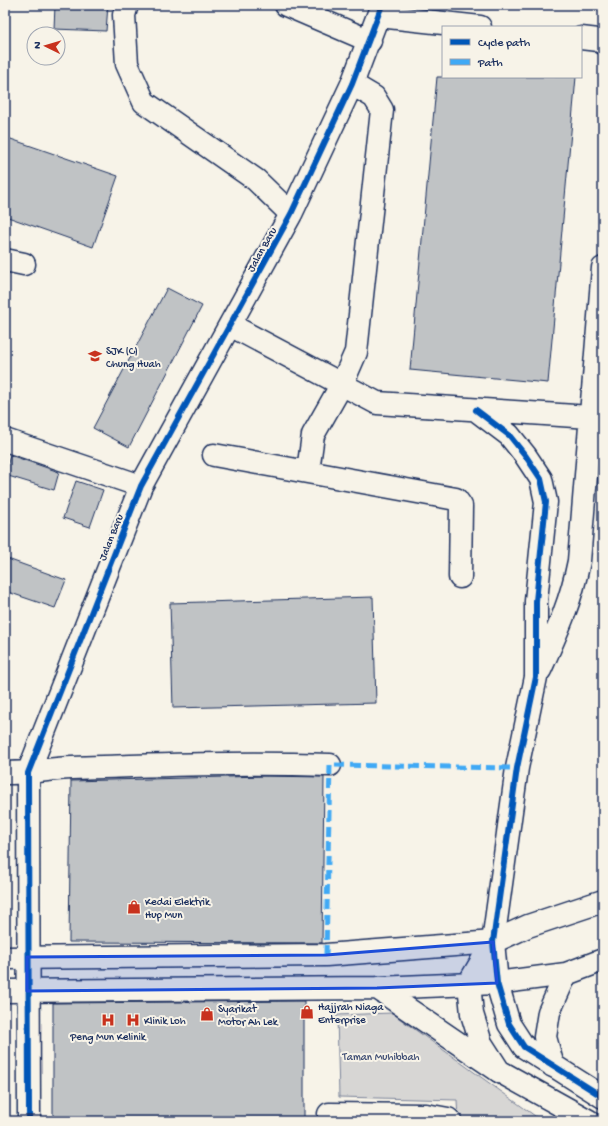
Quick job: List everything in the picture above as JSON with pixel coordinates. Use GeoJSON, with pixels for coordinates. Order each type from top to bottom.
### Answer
{"type":"FeatureCollection","features":[{"type":"Feature","properties":{"kind":"main road"},"geometry":{"type":"LineString","coordinates":[[128,5],[124,15],[127,64],[144,102],[256,180],[291,214]]}},
{"type":"Feature","properties":{"kind":"main road"},"geometry":{"type":"LineString","coordinates":[[286,5],[370,41]]}},
{"type":"Feature","properties":{"kind":"main road"},"geometry":{"type":"LineString","coordinates":[[381,11],[474,26]]}},
{"type":"Feature","properties":{"kind":"main road","name":"Jalan Baru"},"geometry":{"type":"LineString","coordinates":[[29,1121],[27,957],[28,773],[141,486],[291,214],[352,84],[381,11]]}},
{"type":"Feature","properties":{"kind":"main road"},"geometry":{"type":"LineString","coordinates":[[582,38],[598,40],[603,43]]}},
{"type":"Feature","properties":{"kind":"main road"},"geometry":{"type":"LineString","coordinates":[[308,471],[314,435],[342,384],[356,352],[382,110],[374,97],[352,84]]}},
{"type":"Feature","properties":{"kind":"main road"},"geometry":{"type":"LineString","coordinates":[[536,677],[563,618],[573,590],[579,561],[603,268]]}},
{"type":"Feature","properties":{"kind":"main road"},"geometry":{"type":"LineString","coordinates":[[230,325],[377,403],[590,417]]}},
{"type":"Feature","properties":{"kind":"main road"},"geometry":{"type":"LineString","coordinates":[[476,410],[509,435],[525,455],[540,479],[546,502],[536,601],[536,677],[517,768],[493,942],[497,983],[509,1024],[524,1047],[602,1097]]}},
{"type":"Feature","properties":{"kind":"main road"},"geometry":{"type":"LineString","coordinates":[[5,440],[141,486]]}},
{"type":"Feature","properties":{"kind":"main road"},"geometry":{"type":"LineString","coordinates":[[214,454],[456,499],[461,506],[460,577]]}},
{"type":"Feature","properties":{"kind":"main road"},"geometry":{"type":"LineString","coordinates":[[5,773],[28,773],[70,768],[292,764],[330,765]]}},
{"type":"Feature","properties":{"kind":"main road"},"geometry":{"type":"LineString","coordinates":[[5,958],[326,955],[493,942],[528,926],[603,901]]}},
{"type":"Feature","properties":{"kind":"main road"},"geometry":{"type":"LineString","coordinates":[[493,942],[469,983],[472,1014],[481,1043],[499,1071]]}},
{"type":"Feature","properties":{"kind":"main road"},"geometry":{"type":"LineString","coordinates":[[5,991],[376,988],[497,983],[566,974],[603,960]]}},
{"type":"Feature","properties":{"kind":"main road"},"geometry":{"type":"LineString","coordinates":[[553,1066],[545,1037],[549,1012],[566,974]]}},
{"type":"Feature","properties":{"kind":"main road"},"geometry":{"type":"LineString","coordinates":[[376,988],[499,1071],[589,1121]]}},
{"type":"Feature","properties":{"kind":"main road"},"geometry":{"type":"LineString","coordinates":[[329,1121],[329,1114],[426,1115],[448,1119],[450,1121]]}},
{"type":"Feature","properties":{"kind":"highlighted area"},"geometry":{"type":"Polygon","coordinates":[[[493,942],[497,983],[377,988],[27,991],[27,957],[326,955],[493,942]]]}},
{"type":"Feature","properties":{"kind":"green space","name":"Taman Muhibbah"},"geometry":{"type":"Polygon","coordinates":[[[392,1013],[542,1121],[458,1121],[457,1100],[339,1097],[337,1015],[392,1013]]]}},
{"type":"Feature","properties":{"kind":"building"},"geometry":{"type":"Polygon","coordinates":[[[55,5],[108,5],[106,31],[66,29],[66,26],[54,26],[55,5]]]}},
{"type":"Feature","properties":{"kind":"building"},"geometry":{"type":"Polygon","coordinates":[[[437,77],[576,78],[548,383],[410,370],[437,77]]]}},
{"type":"Feature","properties":{"kind":"building"},"geometry":{"type":"Polygon","coordinates":[[[5,137],[118,176],[93,247],[5,216],[5,137]]]}},
{"type":"Feature","properties":{"kind":"building"},"geometry":{"type":"Polygon","coordinates":[[[167,288],[202,306],[129,447],[93,428],[167,288]]]}},
{"type":"Feature","properties":{"kind":"building"},"geometry":{"type":"Polygon","coordinates":[[[10,455],[59,472],[54,490],[5,475],[10,455]]]}},
{"type":"Feature","properties":{"kind":"building"},"geometry":{"type":"Polygon","coordinates":[[[76,481],[103,490],[90,527],[63,518],[76,481]]]}},
{"type":"Feature","properties":{"kind":"building"},"geometry":{"type":"Polygon","coordinates":[[[5,558],[66,580],[55,608],[5,591],[5,558]]]}},
{"type":"Feature","properties":{"kind":"building"},"geometry":{"type":"Polygon","coordinates":[[[373,597],[376,703],[173,708],[170,603],[373,597]]]}},
{"type":"Feature","properties":{"kind":"building"},"geometry":{"type":"Polygon","coordinates":[[[265,776],[324,777],[322,943],[69,942],[71,781],[265,776]]]}},
{"type":"Feature","properties":{"kind":"building"},"geometry":{"type":"Polygon","coordinates":[[[304,1001],[304,1121],[53,1121],[53,1003],[304,1001]]]}},
{"type":"Feature","properties":{"kind":"marked path"},"geometry":{"type":"LineString","coordinates":[[326,955],[330,765],[517,768]]}},
{"type":"Feature","properties":{"kind":"cycle path"},"geometry":{"type":"LineString","coordinates":[[29,1121],[28,773],[141,486],[291,214],[352,84],[382,5]]}},
{"type":"Feature","properties":{"kind":"cycle path"},"geometry":{"type":"LineString","coordinates":[[476,410],[509,435],[525,455],[541,479],[546,502],[536,601],[536,677],[517,768],[493,942],[497,983],[509,1024],[524,1047],[603,1097]]}},
{"type":"Feature","properties":{"kind":"place","name":"SJK (C) Chung Huah"},"geometry":{"type":"Point","coordinates":[95,356]}},
{"type":"Feature","properties":{"kind":"place","name":"Kedai Elektrik Hup Mun"},"geometry":{"type":"Point","coordinates":[134,907]}},
{"type":"Feature","properties":{"kind":"place","name":"Hajjrah Niaga Enterprise"},"geometry":{"type":"Point","coordinates":[307,1012]}},
{"type":"Feature","properties":{"kind":"place","name":"Syarikat Motor Ah Lek"},"geometry":{"type":"Point","coordinates":[207,1014]}},
{"type":"Feature","properties":{"kind":"place","name":"Peng Mun Kelinik"},"geometry":{"type":"Point","coordinates":[108,1020]}},
{"type":"Feature","properties":{"kind":"place","name":"Klinik Loh"},"geometry":{"type":"Point","coordinates":[133,1020]}}]}
